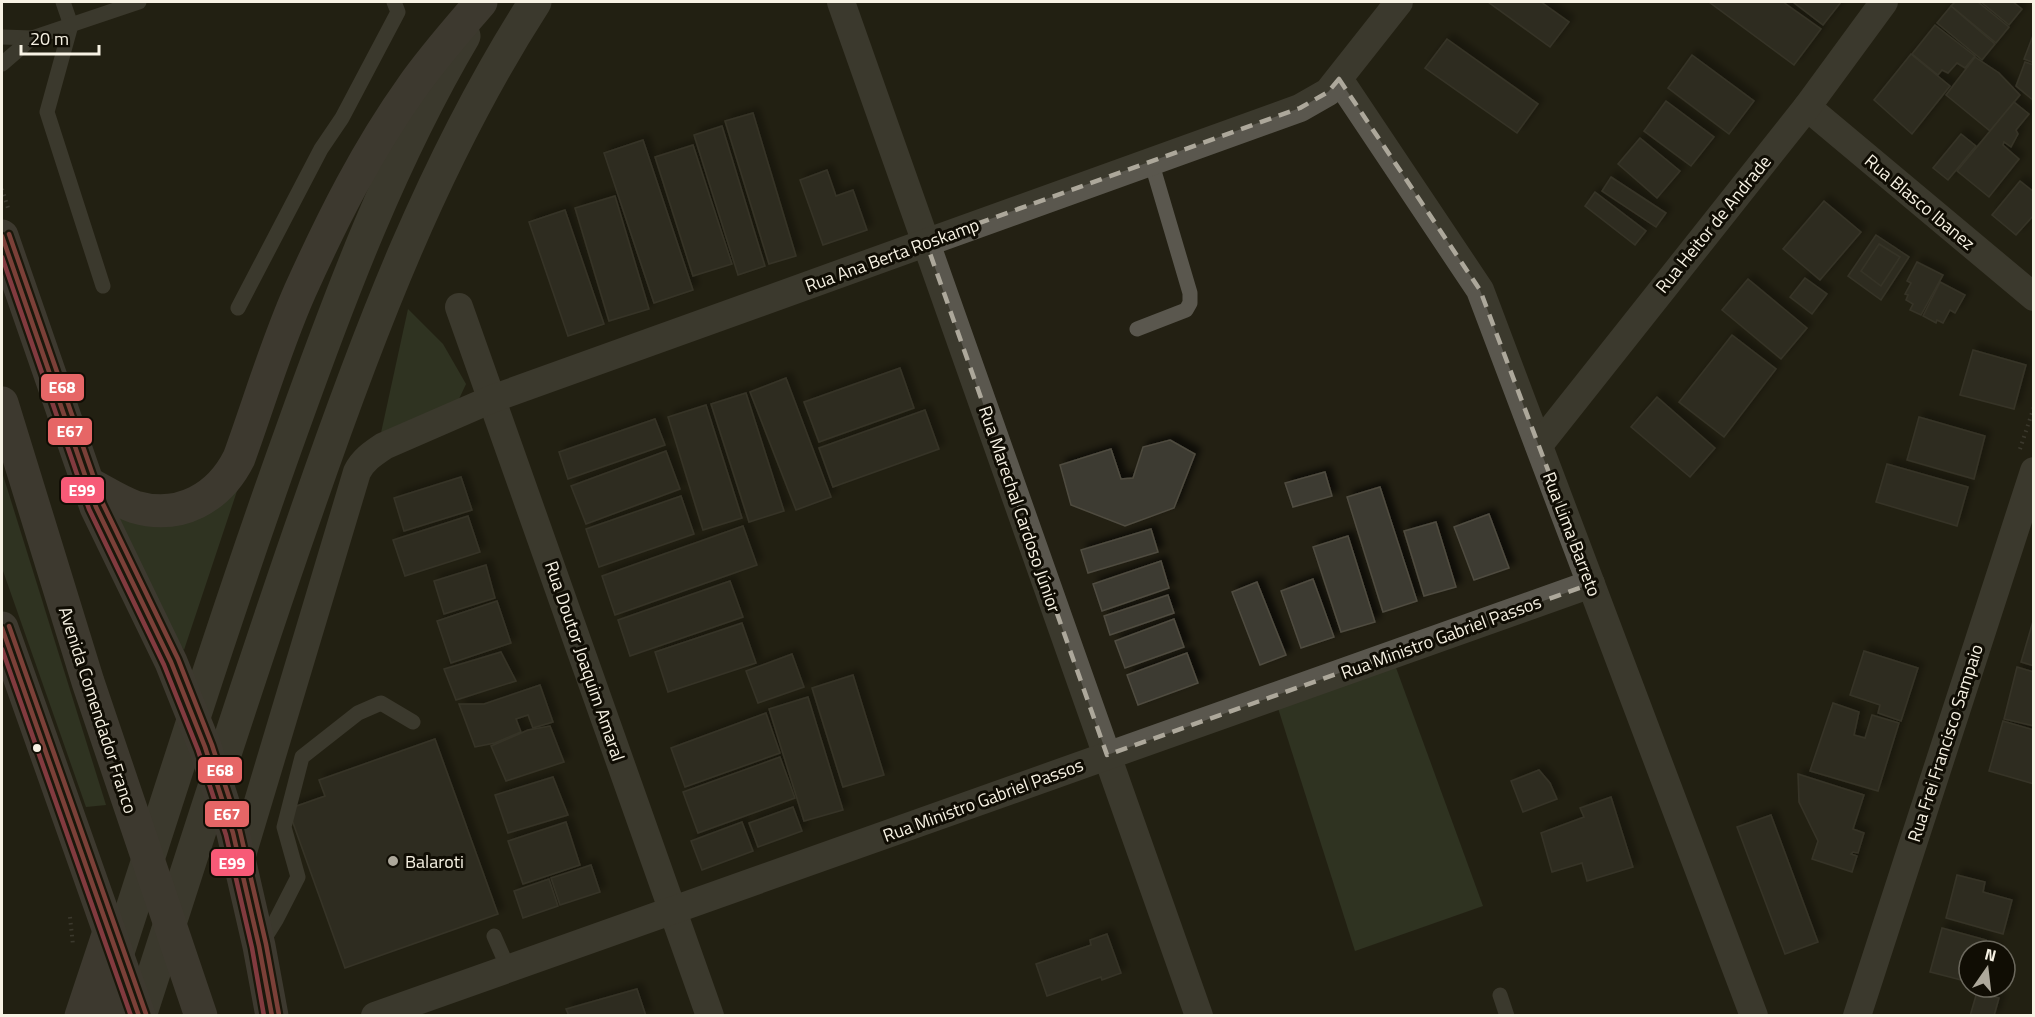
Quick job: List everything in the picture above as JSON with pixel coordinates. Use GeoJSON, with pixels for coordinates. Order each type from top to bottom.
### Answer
{"type":"FeatureCollection","features":[{"type":"Feature","properties":{"kind":"highway"},"geometry":{"type":"LineString","coordinates":[[86,482],[136,507],[167,510],[194,504],[206,498],[225,482],[239,458],[299,293],[348,192],[411,88],[434,57],[483,2]]}},
{"type":"Feature","properties":{"kind":"highway"},"geometry":{"type":"LineString","coordinates":[[2,236],[86,482],[105,528],[188,699],[222,798],[240,862],[272,1016]]}},
{"type":"Feature","properties":{"kind":"highway","name":"Avenida Comendador Franco"},"geometry":{"type":"LineString","coordinates":[[2,403],[91,692],[201,1016]]}},
{"type":"Feature","properties":{"kind":"highway"},"geometry":{"type":"LineString","coordinates":[[2,628],[140,1016]]}},
{"type":"Feature","properties":{"kind":"highway"},"geometry":{"type":"LineString","coordinates":[[81,1016],[109,932]]}},
{"type":"Feature","properties":{"kind":"highway"},"geometry":{"type":"LineString","coordinates":[[109,932],[107,980],[109,1016]]}},
{"type":"Feature","properties":{"kind":"main road"},"geometry":{"type":"LineString","coordinates":[[97,1016],[247,555],[316,363],[365,239],[421,115],[483,2]]}},
{"type":"Feature","properties":{"kind":"main road"},"geometry":{"type":"LineString","coordinates":[[140,1016],[287,566],[360,361],[425,203],[483,88],[535,2]]}},
{"type":"Feature","properties":{"kind":"street","name":"Rua Marechal Cardoso Júnior"},"geometry":{"type":"LineString","coordinates":[[841,2],[1199,1016]]}},
{"type":"Feature","properties":{"kind":"street","name":"Rua Ana Berta Roskamp"},"geometry":{"type":"LineString","coordinates":[[240,862],[357,472],[370,455],[384,446],[492,399],[1300,108],[1328,92],[1399,2]]}},
{"type":"Feature","properties":{"kind":"street","name":"Rua Heitor de Andrade"},"geometry":{"type":"LineString","coordinates":[[1539,445],[1807,107],[1884,2]]}},
{"type":"Feature","properties":{"kind":"street","name":"Rua Lima Barreto"},"geometry":{"type":"LineString","coordinates":[[1340,79],[1480,290],[1754,1016]]}},
{"type":"Feature","properties":{"kind":"street","name":"Rua Blasco Ibanez"},"geometry":{"type":"LineString","coordinates":[[1807,107],[2034,297]]}},
{"type":"Feature","properties":{"kind":"street","name":"Rua Doutor Joaquim Amaral"},"geometry":{"type":"LineString","coordinates":[[459,307],[710,1016]]}},
{"type":"Feature","properties":{"kind":"street","name":"Rua Frei Francisco Sampaio"},"geometry":{"type":"LineString","coordinates":[[1857,1016],[2034,471]]}},
{"type":"Feature","properties":{"kind":"street","name":"Rua Ministro Gabriel Passos"},"geometry":{"type":"LineString","coordinates":[[375,1016],[1591,584]]}},
{"type":"Feature","properties":{"kind":"lane"},"geometry":{"type":"LineString","coordinates":[[63,2],[71,25],[47,112],[103,286]]}},
{"type":"Feature","properties":{"kind":"lane"},"geometry":{"type":"LineString","coordinates":[[2,37],[32,38],[139,2]]}},
{"type":"Feature","properties":{"kind":"lane"},"geometry":{"type":"LineString","coordinates":[[238,308],[321,149],[342,118],[393,22],[398,12],[394,2]]}},
{"type":"Feature","properties":{"kind":"lane"},"geometry":{"type":"LineString","coordinates":[[2,64],[32,38]]}},
{"type":"Feature","properties":{"kind":"lane"},"geometry":{"type":"LineString","coordinates":[[1137,329],[1186,310],[1191,303],[1151,161]]}},
{"type":"Feature","properties":{"kind":"lane"},"geometry":{"type":"LineString","coordinates":[[259,946],[276,920],[298,877],[284,827],[302,758],[358,713],[381,703],[413,722]]}},
{"type":"Feature","properties":{"kind":"lane"},"geometry":{"type":"LineString","coordinates":[[495,936],[508,968]]}},
{"type":"Feature","properties":{"kind":"lane"},"geometry":{"type":"LineString","coordinates":[[1500,995],[1507,1016]]}},
{"type":"Feature","properties":{"kind":"path"},"geometry":{"type":"LineString","coordinates":[[70,914],[73,955]]}},
{"type":"Feature","properties":{"kind":"highlighted area"},"geometry":{"type":"Polygon","coordinates":[[[1339,79],[1480,290],[1591,584],[1107,755],[926,242],[1300,108],[1328,92],[1339,79]]]}},
{"type":"Feature","properties":{"kind":"green space"},"geometry":{"type":"Polygon","coordinates":[[[408,309],[443,344],[466,384],[459,399],[381,433],[408,309]]]}},
{"type":"Feature","properties":{"kind":"green space"},"geometry":{"type":"Polygon","coordinates":[[[246,464],[184,650],[169,629],[106,502],[148,516],[246,464]]]}},
{"type":"Feature","properties":{"kind":"green space"},"geometry":{"type":"Polygon","coordinates":[[[2,472],[106,805],[86,807],[2,568],[2,472]]]}},
{"type":"Feature","properties":{"kind":"green space"},"geometry":{"type":"Polygon","coordinates":[[[1395,665],[1483,906],[1355,951],[1277,705],[1395,665]]]}},
{"type":"Feature","properties":{"kind":"building"},"geometry":{"type":"Polygon","coordinates":[[[1488,2],[1541,2],[1569,22],[1550,47],[1488,2]]]}},
{"type":"Feature","properties":{"kind":"building"},"geometry":{"type":"Polygon","coordinates":[[[1709,2],[1783,2],[1821,29],[1794,65],[1709,2]]]}},
{"type":"Feature","properties":{"kind":"building"},"geometry":{"type":"Polygon","coordinates":[[[1793,2],[1841,2],[1823,25],[1793,2]]]}},
{"type":"Feature","properties":{"kind":"building"},"geometry":{"type":"Polygon","coordinates":[[[1955,2],[1978,2],[2009,27],[1996,43],[1951,6],[1955,2]]]}},
{"type":"Feature","properties":{"kind":"building"},"geometry":{"type":"Polygon","coordinates":[[[1981,2],[2013,2],[2022,9],[2009,25],[1981,2]]]}},
{"type":"Feature","properties":{"kind":"building"},"geometry":{"type":"Polygon","coordinates":[[[1951,6],[1995,44],[1982,60],[1937,23],[1951,6]]]}},
{"type":"Feature","properties":{"kind":"building"},"geometry":{"type":"Polygon","coordinates":[[[1935,25],[1975,56],[1965,68],[1957,63],[1948,73],[1942,70],[1938,75],[1912,54],[1935,25]]]}},
{"type":"Feature","properties":{"kind":"building"},"geometry":{"type":"Polygon","coordinates":[[[2034,33],[2034,63],[2024,59],[2034,33]]]}},
{"type":"Feature","properties":{"kind":"building"},"geometry":{"type":"Polygon","coordinates":[[[1447,39],[1538,104],[1517,133],[1425,68],[1447,39]]]}},
{"type":"Feature","properties":{"kind":"building"},"geometry":{"type":"Polygon","coordinates":[[[1911,54],[1950,86],[1912,134],[1874,100],[1911,54]]]}},
{"type":"Feature","properties":{"kind":"building"},"geometry":{"type":"Polygon","coordinates":[[[1692,55],[1754,101],[1729,134],[1668,88],[1692,55]]]}},
{"type":"Feature","properties":{"kind":"building"},"geometry":{"type":"Polygon","coordinates":[[[1975,57],[1999,73],[2020,95],[1990,131],[1946,95],[1975,57]]]}},
{"type":"Feature","properties":{"kind":"building"},"geometry":{"type":"Polygon","coordinates":[[[2025,62],[2034,65],[2034,101],[2016,86],[2025,62]]]}},
{"type":"Feature","properties":{"kind":"building"},"geometry":{"type":"Polygon","coordinates":[[[1666,101],[1714,137],[1691,166],[1644,131],[1666,101]]]}},
{"type":"Feature","properties":{"kind":"building"},"geometry":{"type":"Polygon","coordinates":[[[2014,102],[2029,114],[2016,130],[2018,134],[2011,147],[2004,142],[2003,145],[2019,159],[1989,197],[1957,171],[2014,102]]]}},
{"type":"Feature","properties":{"kind":"building"},"geometry":{"type":"Polygon","coordinates":[[[753,113],[796,256],[769,264],[725,121],[753,113]]]}},
{"type":"Feature","properties":{"kind":"building"},"geometry":{"type":"Polygon","coordinates":[[[722,126],[765,266],[738,275],[694,135],[722,126]]]}},
{"type":"Feature","properties":{"kind":"building"},"geometry":{"type":"Polygon","coordinates":[[[1961,134],[1976,146],[1948,180],[1933,168],[1961,134]]]}},
{"type":"Feature","properties":{"kind":"building"},"geometry":{"type":"Polygon","coordinates":[[[1640,138],[1680,171],[1657,198],[1618,164],[1640,138]]]}},
{"type":"Feature","properties":{"kind":"building"},"geometry":{"type":"Polygon","coordinates":[[[643,140],[693,290],[654,303],[604,153],[643,140]]]}},
{"type":"Feature","properties":{"kind":"building"},"geometry":{"type":"Polygon","coordinates":[[[693,145],[732,264],[693,276],[655,157],[693,145]]]}},
{"type":"Feature","properties":{"kind":"building"},"geometry":{"type":"Polygon","coordinates":[[[827,170],[836,196],[853,190],[867,230],[823,245],[800,180],[827,170]]]}},
{"type":"Feature","properties":{"kind":"building"},"geometry":{"type":"Polygon","coordinates":[[[1611,177],[1666,213],[1656,227],[1602,191],[1611,177]]]}},
{"type":"Feature","properties":{"kind":"building"},"geometry":{"type":"Polygon","coordinates":[[[2020,181],[2034,192],[2034,215],[2016,235],[1992,215],[2020,181]]]}},
{"type":"Feature","properties":{"kind":"building"},"geometry":{"type":"Polygon","coordinates":[[[1595,192],[1646,231],[1635,245],[1585,206],[1595,192]]]}},
{"type":"Feature","properties":{"kind":"building"},"geometry":{"type":"Polygon","coordinates":[[[615,196],[649,309],[609,321],[575,208],[615,196]]]}},
{"type":"Feature","properties":{"kind":"building"},"geometry":{"type":"Polygon","coordinates":[[[1824,201],[1861,232],[1820,280],[1783,249],[1824,201]]]}},
{"type":"Feature","properties":{"kind":"building"},"geometry":{"type":"Polygon","coordinates":[[[565,210],[604,324],[568,336],[529,222],[565,210]]]}},
{"type":"Feature","properties":{"kind":"building"},"geometry":{"type":"Polygon","coordinates":[[[1876,235],[1909,257],[1881,300],[1848,276],[1876,235]]]}},
{"type":"Feature","properties":{"kind":"building"},"geometry":{"type":"Polygon","coordinates":[[[1879,244],[1900,257],[1881,286],[1861,271],[1879,244]]]}},
{"type":"Feature","properties":{"kind":"building"},"geometry":{"type":"Polygon","coordinates":[[[1917,262],[1943,275],[1921,315],[1910,310],[1913,304],[1906,300],[1908,295],[1905,294],[1911,283],[1907,281],[1917,262]]]}},
{"type":"Feature","properties":{"kind":"building"},"geometry":{"type":"Polygon","coordinates":[[[1805,278],[1827,294],[1812,314],[1790,297],[1805,278]]]}},
{"type":"Feature","properties":{"kind":"building"},"geometry":{"type":"Polygon","coordinates":[[[1748,279],[1807,328],[1781,359],[1722,310],[1748,279]]]}},
{"type":"Feature","properties":{"kind":"building"},"geometry":{"type":"Polygon","coordinates":[[[1940,282],[1965,295],[1955,313],[1950,310],[1943,323],[1937,320],[1936,323],[1923,316],[1940,282]]]}},
{"type":"Feature","properties":{"kind":"building"},"geometry":{"type":"Polygon","coordinates":[[[1732,335],[1776,369],[1724,437],[1679,402],[1732,335]]]}},
{"type":"Feature","properties":{"kind":"building"},"geometry":{"type":"Polygon","coordinates":[[[1973,350],[2026,365],[2014,409],[1960,395],[1973,350]]]}},
{"type":"Feature","properties":{"kind":"building"},"geometry":{"type":"Polygon","coordinates":[[[900,368],[914,408],[819,442],[804,402],[900,368]]]}},
{"type":"Feature","properties":{"kind":"building"},"geometry":{"type":"Polygon","coordinates":[[[786,378],[831,497],[796,510],[750,392],[786,378]]]}},
{"type":"Feature","properties":{"kind":"building"},"geometry":{"type":"Polygon","coordinates":[[[746,393],[784,511],[749,522],[711,404],[746,393]]]}},
{"type":"Feature","properties":{"kind":"building"},"geometry":{"type":"Polygon","coordinates":[[[1657,397],[1715,448],[1690,477],[1631,427],[1657,397]]]}},
{"type":"Feature","properties":{"kind":"building"},"geometry":{"type":"Polygon","coordinates":[[[706,405],[742,518],[703,530],[668,417],[706,405]]]}},
{"type":"Feature","properties":{"kind":"building"},"geometry":{"type":"Polygon","coordinates":[[[925,410],[939,449],[833,487],[819,448],[925,410]]]}},
{"type":"Feature","properties":{"kind":"building"},"geometry":{"type":"Polygon","coordinates":[[[1919,417],[1985,436],[1974,479],[1907,460],[1919,417]]]}},
{"type":"Feature","properties":{"kind":"building"},"geometry":{"type":"Polygon","coordinates":[[[655,419],[665,445],[568,479],[559,452],[655,419]]]}},
{"type":"Feature","properties":{"kind":"building"},"geometry":{"type":"Polygon","coordinates":[[[1170,440],[1195,454],[1174,508],[1125,526],[1071,505],[1060,465],[1111,449],[1121,479],[1133,478],[1143,447],[1170,440]]]}},
{"type":"Feature","properties":{"kind":"building"},"geometry":{"type":"Polygon","coordinates":[[[666,451],[680,489],[586,524],[571,486],[666,451]]]}},
{"type":"Feature","properties":{"kind":"building"},"geometry":{"type":"Polygon","coordinates":[[[1887,464],[1968,487],[1957,526],[1876,502],[1887,464]]]}},
{"type":"Feature","properties":{"kind":"building"},"geometry":{"type":"Polygon","coordinates":[[[1325,472],[1332,496],[1293,507],[1285,483],[1325,472]]]}},
{"type":"Feature","properties":{"kind":"building"},"geometry":{"type":"Polygon","coordinates":[[[461,477],[472,510],[404,531],[394,498],[461,477]]]}},
{"type":"Feature","properties":{"kind":"building"},"geometry":{"type":"Polygon","coordinates":[[[1380,487],[1417,601],[1383,612],[1347,497],[1380,487]]]}},
{"type":"Feature","properties":{"kind":"building"},"geometry":{"type":"Polygon","coordinates":[[[681,496],[694,534],[599,567],[586,529],[681,496]]]}},
{"type":"Feature","properties":{"kind":"building"},"geometry":{"type":"Polygon","coordinates":[[[1489,514],[1509,568],[1474,580],[1454,527],[1489,514]]]}},
{"type":"Feature","properties":{"kind":"building"},"geometry":{"type":"Polygon","coordinates":[[[468,516],[480,552],[405,576],[393,540],[468,516]]]}},
{"type":"Feature","properties":{"kind":"building"},"geometry":{"type":"Polygon","coordinates":[[[1436,522],[1456,587],[1424,596],[1404,531],[1436,522]]]}},
{"type":"Feature","properties":{"kind":"building"},"geometry":{"type":"Polygon","coordinates":[[[743,526],[757,565],[615,615],[602,576],[743,526]]]}},
{"type":"Feature","properties":{"kind":"building"},"geometry":{"type":"Polygon","coordinates":[[[1151,529],[1158,552],[1088,573],[1081,550],[1151,529]]]}},
{"type":"Feature","properties":{"kind":"building"},"geometry":{"type":"Polygon","coordinates":[[[1348,536],[1375,622],[1341,632],[1313,547],[1348,536]]]}},
{"type":"Feature","properties":{"kind":"building"},"geometry":{"type":"Polygon","coordinates":[[[1161,561],[1169,588],[1102,611],[1093,584],[1161,561]]]}},
{"type":"Feature","properties":{"kind":"building"},"geometry":{"type":"Polygon","coordinates":[[[486,565],[495,598],[444,614],[434,581],[486,565]]]}},
{"type":"Feature","properties":{"kind":"building"},"geometry":{"type":"Polygon","coordinates":[[[1313,579],[1334,637],[1301,648],[1281,591],[1313,579]]]}},
{"type":"Feature","properties":{"kind":"building"},"geometry":{"type":"Polygon","coordinates":[[[730,581],[743,617],[630,656],[618,620],[730,581]]]}},
{"type":"Feature","properties":{"kind":"building"},"geometry":{"type":"Polygon","coordinates":[[[1257,582],[1286,655],[1260,665],[1232,592],[1257,582]]]}},
{"type":"Feature","properties":{"kind":"building"},"geometry":{"type":"Polygon","coordinates":[[[1168,595],[1174,613],[1110,635],[1104,616],[1168,595]]]}},
{"type":"Feature","properties":{"kind":"building"},"geometry":{"type":"Polygon","coordinates":[[[497,601],[511,643],[451,663],[437,621],[497,601]]]}},
{"type":"Feature","properties":{"kind":"building"},"geometry":{"type":"Polygon","coordinates":[[[2034,618],[2034,666],[2021,662],[2034,618]]]}},
{"type":"Feature","properties":{"kind":"building"},"geometry":{"type":"Polygon","coordinates":[[[1174,619],[1184,647],[1125,668],[1115,641],[1174,619]]]}},
{"type":"Feature","properties":{"kind":"building"},"geometry":{"type":"Polygon","coordinates":[[[742,623],[756,663],[668,692],[655,652],[742,623]]]}},
{"type":"Feature","properties":{"kind":"building"},"geometry":{"type":"Polygon","coordinates":[[[1864,651],[1918,668],[1901,721],[1878,713],[1880,705],[1850,695],[1864,651]]]}},
{"type":"Feature","properties":{"kind":"building"},"geometry":{"type":"Polygon","coordinates":[[[501,652],[516,681],[456,700],[444,669],[501,652]]]}},
{"type":"Feature","properties":{"kind":"building"},"geometry":{"type":"Polygon","coordinates":[[[1187,653],[1198,683],[1138,705],[1127,675],[1187,653]]]}},
{"type":"Feature","properties":{"kind":"building"},"geometry":{"type":"Polygon","coordinates":[[[792,654],[804,687],[758,703],[746,671],[792,654]]]}},
{"type":"Feature","properties":{"kind":"building"},"geometry":{"type":"Polygon","coordinates":[[[2017,667],[2034,672],[2034,726],[2004,719],[2017,667]]]}},
{"type":"Feature","properties":{"kind":"building"},"geometry":{"type":"Polygon","coordinates":[[[853,675],[884,775],[843,787],[812,688],[853,675]]]}},
{"type":"Feature","properties":{"kind":"building"},"geometry":{"type":"Polygon","coordinates":[[[540,685],[553,722],[533,728],[528,715],[516,719],[521,732],[495,743],[475,747],[459,704],[484,704],[540,685]]]}},
{"type":"Feature","properties":{"kind":"building"},"geometry":{"type":"Polygon","coordinates":[[[808,697],[843,810],[804,821],[769,709],[808,697]]]}},
{"type":"Feature","properties":{"kind":"building"},"geometry":{"type":"Polygon","coordinates":[[[1833,703],[1859,712],[1854,735],[1865,738],[1872,715],[1899,723],[1878,791],[1810,771],[1833,703]]]}},
{"type":"Feature","properties":{"kind":"building"},"geometry":{"type":"Polygon","coordinates":[[[766,713],[780,753],[685,787],[671,748],[766,713]]]}},
{"type":"Feature","properties":{"kind":"building"},"geometry":{"type":"Polygon","coordinates":[[[2003,721],[2034,730],[2034,784],[1989,771],[2003,721]]]}},
{"type":"Feature","properties":{"kind":"building"},"geometry":{"type":"Polygon","coordinates":[[[550,726],[564,762],[506,781],[491,746],[528,730],[550,726]]]}},
{"type":"Feature","properties":{"kind":"building","name":"Balaroti"},"geometry":{"type":"Polygon","coordinates":[[[435,739],[498,914],[345,968],[288,809],[325,796],[319,780],[435,739]]]}},
{"type":"Feature","properties":{"kind":"building"},"geometry":{"type":"Polygon","coordinates":[[[780,757],[795,798],[698,833],[683,792],[780,757]]]}},
{"type":"Feature","properties":{"kind":"building"},"geometry":{"type":"Polygon","coordinates":[[[1539,770],[1550,783],[1557,799],[1523,812],[1511,781],[1539,770]]]}},
{"type":"Feature","properties":{"kind":"building"},"geometry":{"type":"Polygon","coordinates":[[[1798,774],[1864,795],[1853,829],[1864,833],[1858,853],[1851,854],[1857,856],[1852,872],[1812,859],[1818,841],[1799,802],[1798,774]]]}},
{"type":"Feature","properties":{"kind":"building"},"geometry":{"type":"Polygon","coordinates":[[[553,777],[568,815],[508,833],[495,795],[553,777]]]}},
{"type":"Feature","properties":{"kind":"building"},"geometry":{"type":"Polygon","coordinates":[[[1611,797],[1633,867],[1587,881],[1582,863],[1552,872],[1541,833],[1584,817],[1580,808],[1611,797]]]}},
{"type":"Feature","properties":{"kind":"building"},"geometry":{"type":"Polygon","coordinates":[[[793,807],[802,831],[758,847],[749,823],[793,807]]]}},
{"type":"Feature","properties":{"kind":"building"},"geometry":{"type":"Polygon","coordinates":[[[1771,815],[1818,942],[1785,954],[1737,827],[1771,815]]]}},
{"type":"Feature","properties":{"kind":"building"},"geometry":{"type":"Polygon","coordinates":[[[566,822],[580,865],[523,884],[508,841],[566,822]]]}},
{"type":"Feature","properties":{"kind":"building"},"geometry":{"type":"Polygon","coordinates":[[[742,822],[753,851],[702,870],[691,841],[742,822]]]}},
{"type":"Feature","properties":{"kind":"building"},"geometry":{"type":"Polygon","coordinates":[[[591,865],[600,892],[560,905],[551,878],[591,865]]]}},
{"type":"Feature","properties":{"kind":"building"},"geometry":{"type":"Polygon","coordinates":[[[1957,875],[1985,882],[1983,892],[2012,900],[2003,934],[1946,918],[1957,875]]]}},
{"type":"Feature","properties":{"kind":"building"},"geometry":{"type":"Polygon","coordinates":[[[549,879],[558,906],[523,918],[514,891],[549,879]]]}},
{"type":"Feature","properties":{"kind":"building"},"geometry":{"type":"Polygon","coordinates":[[[1942,928],[1982,939],[1957,939],[1957,979],[1930,972],[1942,928]]]}},
{"type":"Feature","properties":{"kind":"building"},"geometry":{"type":"Polygon","coordinates":[[[1107,934],[1121,973],[1102,980],[1101,977],[1047,996],[1036,964],[1091,945],[1090,940],[1107,934]]]}},
{"type":"Feature","properties":{"kind":"building"},"geometry":{"type":"Polygon","coordinates":[[[637,989],[646,1016],[569,1016],[566,1009],[637,989]]]}},
{"type":"Feature","properties":{"kind":"building"},"geometry":{"type":"Polygon","coordinates":[[[1975,999],[1999,999],[1994,1016],[1970,1016],[1975,999]]]}},
{"type":"Feature","properties":{"kind":"transit line","name":"E68"},"geometry":{"type":"LineString","coordinates":[[9,234],[103,504],[178,659],[212,745],[240,831],[266,944],[279,1015]]}},
{"type":"Feature","properties":{"kind":"transit line","name":"E67"},"geometry":{"type":"LineString","coordinates":[[2,236],[96,507],[171,662],[205,747],[233,833],[259,946],[272,1016]]}},
{"type":"Feature","properties":{"kind":"transit line","name":"E99"},"geometry":{"type":"LineString","coordinates":[[2,257],[89,509],[164,665],[198,750],[226,835],[252,948],[264,1016]]}},
{"type":"Feature","properties":{"kind":"transit line","name":"E68"},"geometry":{"type":"LineString","coordinates":[[9,626],[146,1014]]}},
{"type":"Feature","properties":{"kind":"transit line","name":"E67"},"geometry":{"type":"LineString","coordinates":[[2,628],[139,1016]]}},
{"type":"Feature","properties":{"kind":"transit line","name":"E99"},"geometry":{"type":"LineString","coordinates":[[2,649],[131,1016]]}},
{"type":"Feature","properties":{"kind":"place","name":"Balaroti"},"geometry":{"type":"Point","coordinates":[393,861]}}]}
